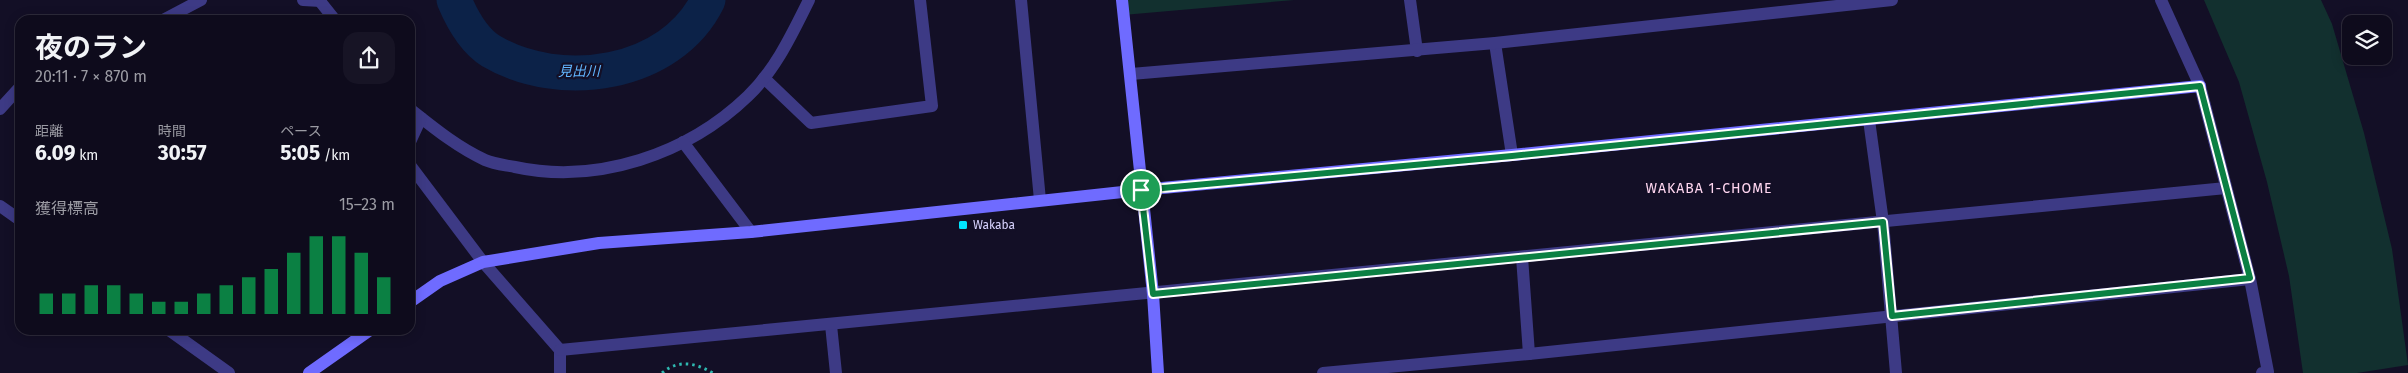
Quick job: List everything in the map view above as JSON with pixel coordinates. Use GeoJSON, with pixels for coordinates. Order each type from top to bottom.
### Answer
{"type":"FeatureCollection","features":[{"type":"Feature","properties":{"kind":"street"},"geometry":{"type":"LineString","coordinates":[[172,15],[201,0]]}},
{"type":"Feature","properties":{"kind":"street"},"geometry":{"type":"LineString","coordinates":[[303,0],[320,0],[332,15]]}},
{"type":"Feature","properties":{"kind":"street"},"geometry":{"type":"LineString","coordinates":[[415,113],[446,138],[487,161],[541,173],[591,170],[632,163],[683,142],[718,120],[748,96],[764,78],[786,46],[809,0]]}},
{"type":"Feature","properties":{"kind":"street"},"geometry":{"type":"LineString","coordinates":[[764,78],[810,123],[932,106],[920,0]]}},
{"type":"Feature","properties":{"kind":"street"},"geometry":{"type":"LineString","coordinates":[[1021,0],[1040,200]]}},
{"type":"Feature","properties":{"kind":"street"},"geometry":{"type":"LineString","coordinates":[[1122,0],[1153,294],[1158,373]]}},
{"type":"Feature","properties":{"kind":"street"},"geometry":{"type":"LineString","coordinates":[[1410,0],[1417,51]]}},
{"type":"Feature","properties":{"kind":"street"},"geometry":{"type":"LineString","coordinates":[[1131,74],[1495,44],[1892,0]]}},
{"type":"Feature","properties":{"kind":"street"},"geometry":{"type":"LineString","coordinates":[[2161,0],[2200,86],[2250,278],[2268,372],[2262,373]]}},
{"type":"Feature","properties":{"kind":"street"},"geometry":{"type":"LineString","coordinates":[[1495,44],[1512,156]]}},
{"type":"Feature","properties":{"kind":"street"},"geometry":{"type":"LineString","coordinates":[[415,298],[440,281],[483,262],[599,243],[751,232],[1040,200],[1512,156],[2200,86]]}},
{"type":"Feature","properties":{"kind":"street"},"geometry":{"type":"LineString","coordinates":[[0,109],[15,92]]}},
{"type":"Feature","properties":{"kind":"street"},"geometry":{"type":"LineString","coordinates":[[415,131],[421,118]]}},
{"type":"Feature","properties":{"kind":"street"},"geometry":{"type":"LineString","coordinates":[[1869,120],[1883,222],[1896,373]]}},
{"type":"Feature","properties":{"kind":"street"},"geometry":{"type":"LineString","coordinates":[[683,142],[751,232]]}},
{"type":"Feature","properties":{"kind":"street"},"geometry":{"type":"LineString","coordinates":[[415,172],[483,262],[560,350],[560,373]]}},
{"type":"Feature","properties":{"kind":"street"},"geometry":{"type":"LineString","coordinates":[[560,350],[1153,294],[2226,188]]}},
{"type":"Feature","properties":{"kind":"street"},"geometry":{"type":"LineString","coordinates":[[0,206],[15,216]]}},
{"type":"Feature","properties":{"kind":"street"},"geometry":{"type":"LineString","coordinates":[[1522,257],[1529,354]]}},
{"type":"Feature","properties":{"kind":"street"},"geometry":{"type":"LineString","coordinates":[[1323,373],[1529,354],[2250,278]]}},
{"type":"Feature","properties":{"kind":"street"},"geometry":{"type":"LineString","coordinates":[[831,325],[836,373]]}},
{"type":"Feature","properties":{"kind":"street"},"geometry":{"type":"LineString","coordinates":[[176,335],[229,373]]}},
{"type":"Feature","properties":{"kind":"street"},"geometry":{"type":"LineString","coordinates":[[309,373],[363,335]]}},
{"type":"Feature","properties":{"kind":"path"},"geometry":{"type":"LineString","coordinates":[[662,373],[669,366],[683,363],[699,365],[713,373]]}},
{"type":"Feature","properties":{"kind":"green space"},"geometry":{"type":"Polygon","coordinates":[[[1122,0],[1294,0],[1123,15],[1122,0]]]}},
{"type":"Feature","properties":{"kind":"green space"},"geometry":{"type":"Polygon","coordinates":[[[2204,0],[2321,0],[2332,24],[2342,58],[2342,65],[2344,65],[2364,133],[2392,249],[2408,365],[2357,373],[2303,373],[2289,276],[2267,182],[2239,82],[2204,0]]]}},
{"type":"Feature","properties":{"kind":"waterway","name":"見出川"},"geometry":{"type":"LineString","coordinates":[[454,0],[464,22],[473,35],[491,51],[519,64],[549,71],[580,73],[612,69],[641,60],[668,46],[691,26],[708,0]]}},
{"type":"Feature","properties":{"kind":"place","name":"Wakaba"},"geometry":{"type":"Point","coordinates":[963,225]}},
{"type":"Feature","properties":{"kind":"district","name":"WAKABA 1-CHOME"},"geometry":{"type":"Point","coordinates":[1709,188]}},
{"type":"Feature","properties":{"kind":"route"},"geometry":{"type":"LineString","coordinates":[[2200,86],[2250,278],[1892,316],[1883,222],[1153,294],[1141,190],[1512,156],[2200,86]]}}]}
